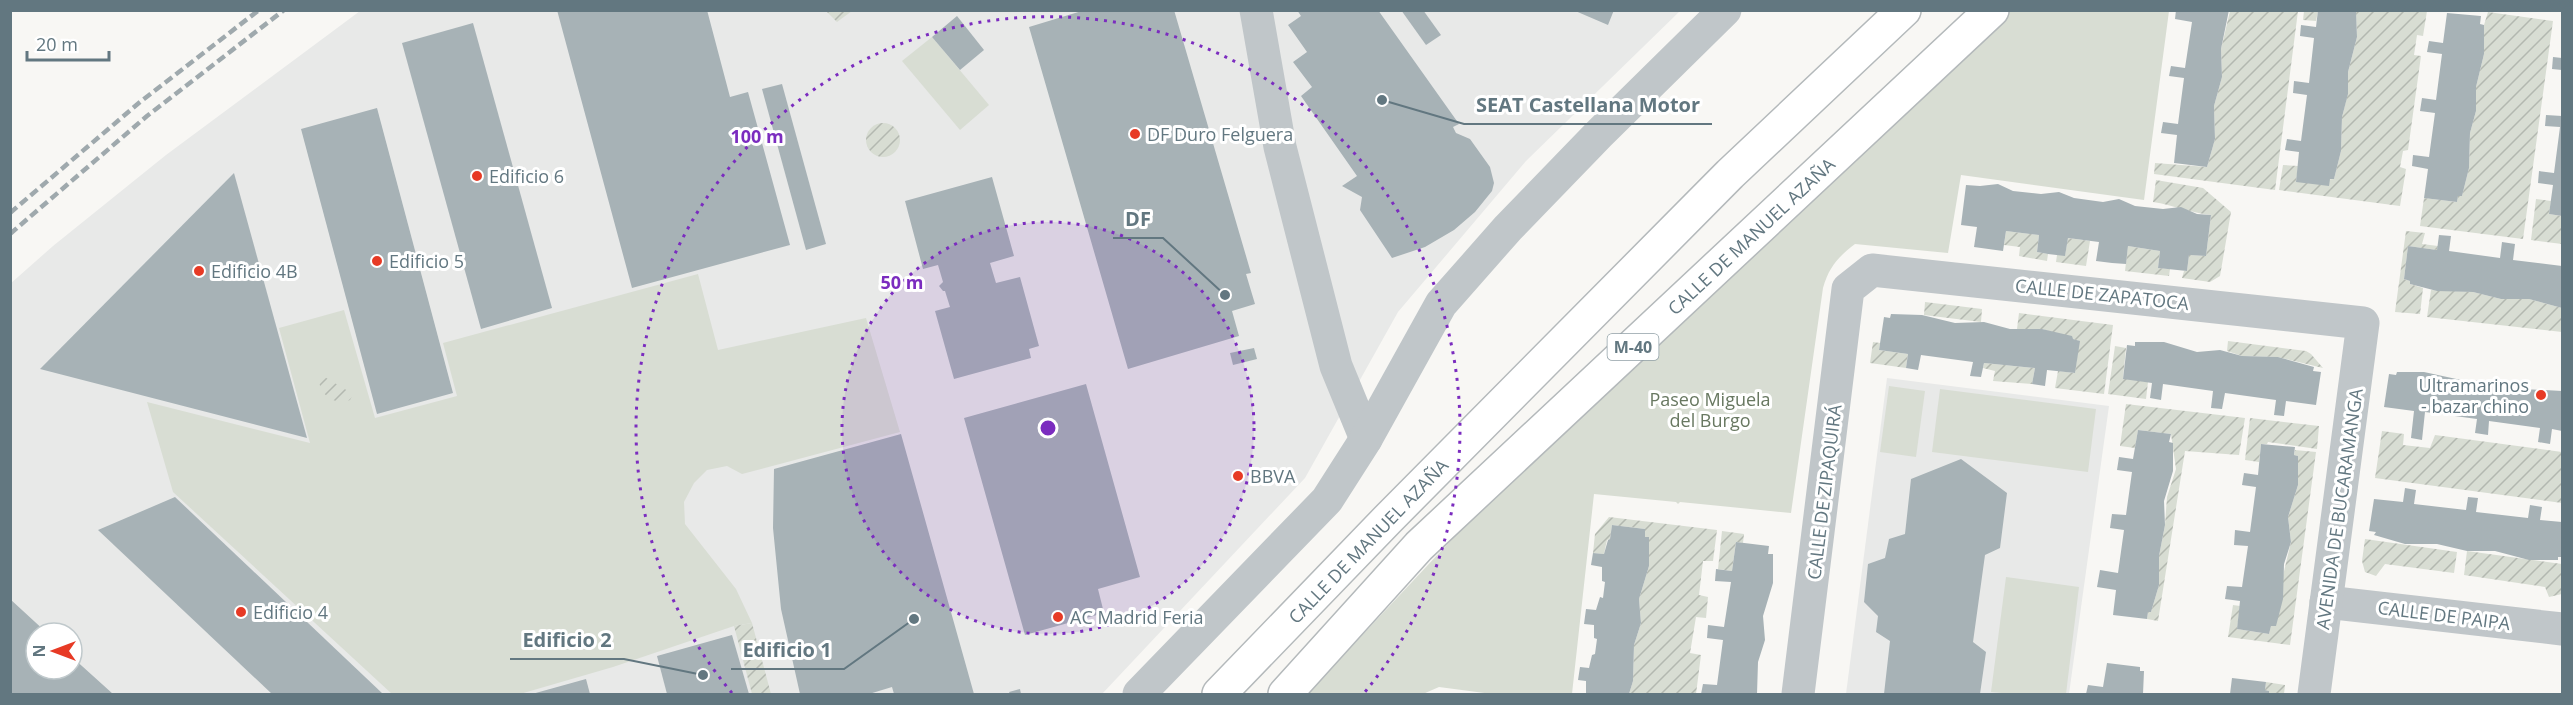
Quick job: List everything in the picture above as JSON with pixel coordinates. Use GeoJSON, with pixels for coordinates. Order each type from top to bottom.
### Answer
{"type":"FeatureCollection","features":[{"type":"Feature","properties":{"kind":"highway","name":"CALLE DE MANUEL AZAÑA"},"geometry":{"type":"LineString","coordinates":[[1219,694],[1387,520],[1730,174],[1904,10]]}},
{"type":"Feature","properties":{"kind":"highway","name":"CALLE DE MANUEL AZAÑA"},"geometry":{"type":"LineString","coordinates":[[1285,694],[1419,546],[1992,10]]}},
{"type":"Feature","properties":{"kind":"street"},"geometry":{"type":"LineString","coordinates":[[1256,10],[1280,147],[1336,366],[1366,439]]}},
{"type":"Feature","properties":{"kind":"street"},"geometry":{"type":"LineString","coordinates":[[1139,694],[1327,500],[1366,439],[1441,304],[1526,209],[1725,10]]}},
{"type":"Feature","properties":{"kind":"street","name":"CALLE DE ZAPATOCA"},"geometry":{"type":"LineString","coordinates":[[1848,289],[1872,270],[2363,323]]}},
{"type":"Feature","properties":{"kind":"street","name":"CALLE DE ZIPAQUIRÁ"},"geometry":{"type":"LineString","coordinates":[[1798,694],[1848,289]]}},
{"type":"Feature","properties":{"kind":"street","name":"AVENIDA DE BUCARAMANGA"},"geometry":{"type":"LineString","coordinates":[[2314,694],[2363,323]]}},
{"type":"Feature","properties":{"kind":"street","name":"CALLE DE PAIPA"},"geometry":{"type":"LineString","coordinates":[[2326,602],[2562,629]]}},
{"type":"Feature","properties":{"kind":"shaded area"},"geometry":{"type":"Polygon","coordinates":[[[360,11],[1680,11],[1526,161],[1398,312],[1305,478],[1102,694],[11,694],[10,284],[53,246],[166,155],[360,11]]]}},
{"type":"Feature","properties":{"kind":"shaded area"},"geometry":{"type":"Polygon","coordinates":[[[1887,378],[2109,406],[2069,694],[1846,694],[1887,378]]]}},
{"type":"Feature","properties":{"kind":"green space"},"geometry":{"type":"Polygon","coordinates":[[[826,11],[852,11],[837,22],[826,11]]]}},
{"type":"Feature","properties":{"kind":"green space","name":"Paseo Miguela del Burgo"},"geometry":{"type":"Polygon","coordinates":[[[1983,11],[2169,11],[2144,200],[1961,175],[1948,253],[1855,244],[1849,249],[1831,268],[1823,288],[1791,513],[1680,502],[1678,504],[1594,494],[1572,694],[1492,694],[1439,687],[1423,694],[1307,694],[1516,471],[1983,11]]]}},
{"type":"Feature","properties":{"kind":"green space"},"geometry":{"type":"Polygon","coordinates":[[[2230,11],[2298,11],[2275,190],[2154,174],[2155,163],[2207,167],[2215,139],[2214,106],[2222,77],[2221,49],[2230,11]]]}},
{"type":"Feature","properties":{"kind":"green space"},"geometry":{"type":"Polygon","coordinates":[[[2304,11],[2318,11],[2316,21],[2303,20],[2304,11]]]}},
{"type":"Feature","properties":{"kind":"green space"},"geometry":{"type":"Polygon","coordinates":[[[2356,11],[2427,11],[2423,36],[2417,35],[2414,55],[2421,56],[2408,150],[2403,151],[2400,167],[2406,169],[2400,206],[2279,190],[2283,165],[2298,166],[2296,182],[2334,179],[2341,151],[2342,117],[2348,93],[2348,72],[2357,37],[2356,11]]]}},
{"type":"Feature","properties":{"kind":"green space"},"geometry":{"type":"Polygon","coordinates":[[[2488,12],[2553,21],[2523,239],[2420,226],[2424,198],[2457,202],[2458,196],[2462,196],[2469,168],[2470,133],[2476,111],[2476,87],[2484,54],[2484,25],[2488,12]]]}},
{"type":"Feature","properties":{"kind":"green space"},"geometry":{"type":"Polygon","coordinates":[[[932,37],[989,105],[960,130],[902,61],[932,37]]]}},
{"type":"Feature","properties":{"kind":"green space"},"geometry":{"type":"Polygon","coordinates":[[[883,123],[895,128],[900,140],[895,152],[883,157],[871,152],[866,140],[871,128],[883,123]]]}},
{"type":"Feature","properties":{"kind":"green space"},"geometry":{"type":"Polygon","coordinates":[[[2156,180],[2203,188],[2231,212],[2220,276],[2210,282],[2182,278],[2184,271],[2187,271],[2189,255],[2206,256],[2211,215],[2153,202],[2156,180]]]}},
{"type":"Feature","properties":{"kind":"green space"},"geometry":{"type":"Polygon","coordinates":[[[2536,199],[2551,201],[2549,214],[2562,216],[2562,244],[2531,240],[2536,199]]]}},
{"type":"Feature","properties":{"kind":"green space"},"geometry":{"type":"Polygon","coordinates":[[[2006,231],[2039,235],[2037,252],[2048,254],[2047,261],[2019,256],[2020,247],[2004,245],[2006,231]]]}},
{"type":"Feature","properties":{"kind":"green space"},"geometry":{"type":"Polygon","coordinates":[[[2406,231],[2425,233],[2422,244],[2438,246],[2437,250],[2408,246],[2404,279],[2410,281],[2410,284],[2423,288],[2420,314],[2395,312],[2406,231]]]}},
{"type":"Feature","properties":{"kind":"green space"},"geometry":{"type":"Polygon","coordinates":[[[2068,238],[2090,241],[2086,266],[2056,262],[2057,255],[2065,255],[2068,238]]]}},
{"type":"Feature","properties":{"kind":"green space"},"geometry":{"type":"Polygon","coordinates":[[[2128,246],[2160,251],[2158,268],[2170,269],[2169,276],[2125,271],[2128,246]]]}},
{"type":"Feature","properties":{"kind":"green space"},"geometry":{"type":"Polygon","coordinates":[[[698,274],[718,350],[866,318],[900,432],[742,474],[727,466],[707,470],[694,483],[684,502],[685,524],[736,589],[752,623],[734,626],[613,667],[520,694],[392,694],[173,492],[147,402],[310,443],[279,328],[344,310],[375,418],[457,396],[443,343],[698,274]]]}},
{"type":"Feature","properties":{"kind":"green space"},"geometry":{"type":"Polygon","coordinates":[[[2431,290],[2473,292],[2501,299],[2529,299],[2562,308],[2562,332],[2427,317],[2431,290]]]}},
{"type":"Feature","properties":{"kind":"green space"},"geometry":{"type":"Polygon","coordinates":[[[1925,302],[1982,309],[1981,322],[1924,315],[1925,302]]]}},
{"type":"Feature","properties":{"kind":"green space"},"geometry":{"type":"Polygon","coordinates":[[[2019,313],[2113,325],[2104,394],[2055,388],[2058,371],[2075,373],[2079,341],[2042,329],[2017,329],[2019,313]]]}},
{"type":"Feature","properties":{"kind":"green space"},"geometry":{"type":"Polygon","coordinates":[[[2228,341],[2306,351],[2323,368],[2278,357],[2242,356],[2227,351],[2228,341]]]}},
{"type":"Feature","properties":{"kind":"green space"},"geometry":{"type":"Polygon","coordinates":[[[1873,342],[1880,343],[1879,350],[1908,354],[1906,368],[1870,363],[1873,342]]]}},
{"type":"Feature","properties":{"kind":"green space"},"geometry":{"type":"Polygon","coordinates":[[[2115,346],[2126,348],[2123,378],[2148,382],[2146,399],[2108,394],[2115,346]]]}},
{"type":"Feature","properties":{"kind":"green space"},"geometry":{"type":"Polygon","coordinates":[[[1984,363],[2035,368],[2032,384],[1993,381],[1995,371],[1983,368],[1984,363]]]}},
{"type":"Feature","properties":{"kind":"green space"},"geometry":{"type":"Polygon","coordinates":[[[318,373],[353,394],[350,400],[337,401],[327,396],[320,386],[318,373]]]}},
{"type":"Feature","properties":{"kind":"green space"},"geometry":{"type":"Polygon","coordinates":[[[1889,386],[1925,391],[1916,457],[1880,452],[1889,386]]]}},
{"type":"Feature","properties":{"kind":"green space"},"geometry":{"type":"Polygon","coordinates":[[[1940,389],[2096,409],[2088,472],[1932,452],[1940,389]]]}},
{"type":"Feature","properties":{"kind":"green space"},"geometry":{"type":"Polygon","coordinates":[[[2126,404],[2245,418],[2239,455],[2185,451],[2158,621],[2147,619],[2159,585],[2159,556],[2167,497],[2176,469],[2171,434],[2138,430],[2135,448],[2120,446],[2126,404]]]}},
{"type":"Feature","properties":{"kind":"green space"},"geometry":{"type":"Polygon","coordinates":[[[2250,418],[2319,426],[2317,449],[2268,442],[2261,444],[2259,462],[2245,460],[2250,418]]]}},
{"type":"Feature","properties":{"kind":"green space"},"geometry":{"type":"Polygon","coordinates":[[[2382,431],[2404,434],[2403,445],[2430,448],[2435,435],[2562,452],[2562,503],[2375,478],[2382,431]]]}},
{"type":"Feature","properties":{"kind":"green space"},"geometry":{"type":"Polygon","coordinates":[[[2295,450],[2316,452],[2290,645],[2228,637],[2233,605],[2240,606],[2237,629],[2269,634],[2291,542],[2288,517],[2298,485],[2298,456],[2294,455],[2295,450]]]}},
{"type":"Feature","properties":{"kind":"green space"},"geometry":{"type":"Polygon","coordinates":[[[1609,517],[1717,530],[1713,561],[1703,561],[1699,595],[1708,597],[1706,618],[1696,617],[1690,653],[1701,655],[1696,694],[1629,694],[1633,681],[1634,645],[1641,623],[1639,599],[1649,566],[1649,538],[1645,537],[1645,529],[1612,525],[1604,554],[1593,553],[1595,534],[1609,517]]]}},
{"type":"Feature","properties":{"kind":"green space"},"geometry":{"type":"Polygon","coordinates":[[[1722,531],[1744,534],[1743,543],[1736,542],[1732,571],[1718,569],[1722,531]]]}},
{"type":"Feature","properties":{"kind":"green space"},"geometry":{"type":"Polygon","coordinates":[[[2365,539],[2457,552],[2454,573],[2385,564],[2376,576],[2365,572],[2362,561],[2365,539]]]}},
{"type":"Feature","properties":{"kind":"green space"},"geometry":{"type":"Polygon","coordinates":[[[2467,551],[2562,564],[2562,594],[2549,597],[2545,587],[2464,575],[2467,551]]]}},
{"type":"Feature","properties":{"kind":"green space"},"geometry":{"type":"Polygon","coordinates":[[[2006,577],[2079,587],[2066,694],[1991,692],[2006,577]]]}},
{"type":"Feature","properties":{"kind":"green space"},"geometry":{"type":"Polygon","coordinates":[[[752,623],[771,694],[752,694],[734,626],[752,623]]]}},
{"type":"Feature","properties":{"kind":"green space"},"geometry":{"type":"Polygon","coordinates":[[[2266,682],[2285,685],[2284,694],[2269,694],[2269,691],[2265,690],[2266,682]]]}},
{"type":"Feature","properties":{"kind":"building"},"geometry":{"type":"Polygon","coordinates":[[[557,10],[707,10],[730,97],[748,92],[790,245],[632,288],[557,10]]]}},
{"type":"Feature","properties":{"kind":"building","name":"DF Duro Felguera"},"geometry":{"type":"Polygon","coordinates":[[[1085,10],[1174,10],[1251,273],[1246,274],[1255,304],[1232,311],[1239,336],[1128,369],[1029,27],[1085,10]]]}},
{"type":"Feature","properties":{"kind":"building"},"geometry":{"type":"Polygon","coordinates":[[[1297,10],[1378,10],[1459,124],[1453,127],[1456,133],[1470,139],[1490,167],[1494,183],[1492,191],[1475,212],[1454,230],[1425,247],[1392,258],[1360,210],[1362,197],[1342,186],[1357,176],[1301,96],[1312,87],[1293,62],[1307,52],[1288,25],[1301,16],[1297,10]]]}},
{"type":"Feature","properties":{"kind":"building"},"geometry":{"type":"Polygon","coordinates":[[[1401,10],[1423,10],[1441,35],[1426,45],[1401,10]]]}},
{"type":"Feature","properties":{"kind":"building"},"geometry":{"type":"Polygon","coordinates":[[[1573,10],[1614,10],[1608,25],[1573,10]]]}},
{"type":"Feature","properties":{"kind":"building"},"geometry":{"type":"Polygon","coordinates":[[[2176,10],[2229,10],[2221,49],[2222,77],[2214,106],[2215,139],[2207,167],[2174,163],[2177,135],[2161,133],[2163,122],[2178,124],[2184,78],[2169,76],[2171,66],[2185,68],[2192,22],[2175,19],[2176,10]]]}},
{"type":"Feature","properties":{"kind":"building"},"geometry":{"type":"Polygon","coordinates":[[[2318,10],[2356,10],[2357,37],[2348,72],[2348,94],[2342,117],[2341,151],[2334,179],[2330,179],[2329,186],[2296,182],[2299,152],[2285,150],[2287,139],[2301,141],[2307,95],[2293,93],[2294,81],[2309,83],[2314,38],[2300,36],[2301,25],[2316,27],[2318,10]]]}},
{"type":"Feature","properties":{"kind":"building"},"geometry":{"type":"Polygon","coordinates":[[[2447,13],[2481,16],[2480,24],[2484,25],[2484,54],[2476,87],[2476,111],[2470,133],[2469,168],[2462,196],[2458,196],[2457,202],[2424,198],[2428,169],[2412,166],[2413,155],[2429,157],[2435,113],[2420,111],[2422,98],[2436,100],[2442,54],[2427,52],[2429,41],[2443,43],[2447,13]]]}},
{"type":"Feature","properties":{"kind":"building"},"geometry":{"type":"Polygon","coordinates":[[[957,16],[984,50],[960,70],[932,37],[957,16]]]}},
{"type":"Feature","properties":{"kind":"building","name":"Edificio 6"},"geometry":{"type":"Polygon","coordinates":[[[473,23],[552,308],[481,329],[402,43],[473,23]]]}},
{"type":"Feature","properties":{"kind":"building"},"geometry":{"type":"Polygon","coordinates":[[[2553,57],[2562,58],[2562,70],[2552,69],[2553,57]]]}},
{"type":"Feature","properties":{"kind":"building"},"geometry":{"type":"Polygon","coordinates":[[[782,84],[826,244],[806,250],[762,89],[782,84]]]}},
{"type":"Feature","properties":{"kind":"building","name":"Edificio 5"},"geometry":{"type":"Polygon","coordinates":[[[377,108],[453,393],[377,414],[301,129],[377,108]]]}},
{"type":"Feature","properties":{"kind":"building"},"geometry":{"type":"Polygon","coordinates":[[[2546,115],[2562,116],[2562,216],[2549,214],[2553,185],[2538,183],[2539,171],[2554,173],[2560,127],[2545,126],[2546,115]]]}},
{"type":"Feature","properties":{"kind":"building","name":"Edificio 4B"},"geometry":{"type":"Polygon","coordinates":[[[234,173],[307,438],[40,369],[234,173]]]}},
{"type":"Feature","properties":{"kind":"building"},"geometry":{"type":"Polygon","coordinates":[[[992,177],[1014,256],[990,263],[996,283],[1020,277],[1039,346],[1029,349],[1031,358],[954,379],[935,311],[950,307],[945,291],[939,286],[943,282],[938,265],[923,269],[905,201],[992,177]]]}},
{"type":"Feature","properties":{"kind":"building"},"geometry":{"type":"Polygon","coordinates":[[[1998,184],[2013,191],[2041,194],[2059,192],[2074,198],[2103,202],[2119,199],[2135,206],[2163,209],[2181,207],[2197,214],[2211,215],[2206,256],[2189,255],[2187,271],[2158,268],[2160,251],[2128,246],[2126,264],[2096,261],[2099,242],[2068,238],[2065,256],[2048,254],[2037,252],[2039,235],[2006,231],[2003,251],[1974,247],[1977,227],[1961,225],[1966,185],[1998,184]]]}},
{"type":"Feature","properties":{"kind":"building"},"geometry":{"type":"Polygon","coordinates":[[[2439,235],[2451,236],[2449,251],[2500,258],[2502,242],[2515,244],[2513,260],[2562,266],[2562,308],[2529,299],[2501,299],[2473,292],[2437,291],[2410,284],[2410,281],[2404,279],[2408,246],[2437,250],[2439,235]]]}},
{"type":"Feature","properties":{"kind":"building"},"geometry":{"type":"Polygon","coordinates":[[[1891,314],[1922,315],[1955,323],[1984,322],[2010,329],[2042,329],[2072,336],[2073,339],[2080,341],[2075,373],[2047,370],[2045,386],[2032,384],[2035,368],[1984,363],[1981,377],[1970,376],[1973,362],[1921,355],[1918,370],[1906,368],[1908,354],[1879,350],[1884,317],[1890,318],[1891,314]]]}},
{"type":"Feature","properties":{"kind":"building"},"geometry":{"type":"Polygon","coordinates":[[[2135,342],[2164,342],[2197,352],[2220,350],[2242,356],[2278,357],[2314,367],[2313,371],[2321,372],[2316,405],[2286,401],[2284,416],[2274,415],[2276,400],[2225,393],[2222,409],[2211,408],[2213,391],[2163,384],[2161,400],[2150,398],[2152,383],[2123,379],[2127,345],[2135,346],[2135,342]]]}},
{"type":"Feature","properties":{"kind":"building"},"geometry":{"type":"Polygon","coordinates":[[[1254,348],[1257,359],[1233,365],[1230,353],[1254,348]]]}},
{"type":"Feature","properties":{"kind":"building"},"geometry":{"type":"Polygon","coordinates":[[[2397,372],[2424,372],[2461,380],[2493,381],[2523,389],[2562,391],[2562,431],[2552,429],[2550,444],[2538,442],[2540,428],[2489,421],[2488,435],[2475,433],[2477,419],[2425,412],[2422,440],[2411,438],[2414,411],[2384,407],[2389,374],[2396,375],[2397,372]]]}},
{"type":"Feature","properties":{"kind":"building"},"geometry":{"type":"Polygon","coordinates":[[[1086,384],[1140,577],[1098,589],[1104,613],[1025,635],[964,418],[1086,384]]]}},
{"type":"Feature","properties":{"kind":"building"},"geometry":{"type":"Polygon","coordinates":[[[2138,430],[2171,434],[2169,442],[2173,443],[2173,471],[2164,501],[2165,525],[2159,556],[2159,585],[2147,619],[2113,615],[2116,590],[2097,587],[2100,570],[2118,573],[2124,530],[2110,528],[2112,514],[2126,515],[2132,472],[2117,470],[2119,457],[2133,459],[2138,430]]]}},
{"type":"Feature","properties":{"kind":"building"},"geometry":{"type":"Polygon","coordinates":[[[901,434],[974,694],[894,694],[892,687],[869,694],[800,694],[781,609],[773,528],[774,469],[901,434]]]}},
{"type":"Feature","properties":{"kind":"building"},"geometry":{"type":"Polygon","coordinates":[[[2261,444],[2295,447],[2294,455],[2298,456],[2298,485],[2288,517],[2291,542],[2284,564],[2283,599],[2276,626],[2271,626],[2269,634],[2237,629],[2240,601],[2225,599],[2227,586],[2242,587],[2248,546],[2234,545],[2235,530],[2250,532],[2256,487],[2242,485],[2244,473],[2258,475],[2261,444]]]}},
{"type":"Feature","properties":{"kind":"building"},"geometry":{"type":"Polygon","coordinates":[[[1961,459],[2007,493],[2000,548],[1985,555],[1973,642],[1986,652],[1980,694],[1884,694],[1890,641],[1876,632],[1878,616],[1864,602],[1868,564],[1885,558],[1889,539],[1905,534],[1911,479],[1961,459]]]}},
{"type":"Feature","properties":{"kind":"building"},"geometry":{"type":"Polygon","coordinates":[[[2405,488],[2416,490],[2414,504],[2466,510],[2468,497],[2478,498],[2476,512],[2528,518],[2530,505],[2542,507],[2540,520],[2562,522],[2562,557],[2558,557],[2558,560],[2529,560],[2495,551],[2467,551],[2437,544],[2405,544],[2374,535],[2376,532],[2369,531],[2374,499],[2403,502],[2405,488]]]}},
{"type":"Feature","properties":{"kind":"building","name":"Edificio 4"},"geometry":{"type":"Polygon","coordinates":[[[175,497],[383,694],[272,694],[98,530],[175,497]]]}},
{"type":"Feature","properties":{"kind":"building"},"geometry":{"type":"Polygon","coordinates":[[[1612,525],[1645,529],[1645,537],[1649,537],[1649,566],[1639,599],[1641,623],[1634,645],[1633,681],[1629,694],[1586,694],[1586,681],[1578,680],[1580,667],[1589,668],[1592,655],[1595,654],[1597,639],[1594,638],[1594,625],[1584,624],[1586,609],[1596,610],[1600,597],[1603,598],[1605,582],[1602,581],[1602,567],[1591,565],[1593,553],[1604,554],[1612,525]]]}},
{"type":"Feature","properties":{"kind":"building"},"geometry":{"type":"Polygon","coordinates":[[[1736,542],[1769,546],[1768,554],[1773,554],[1773,583],[1763,616],[1765,640],[1758,662],[1757,694],[1701,694],[1703,684],[1717,685],[1723,640],[1707,638],[1708,625],[1724,627],[1731,582],[1715,581],[1716,569],[1732,571],[1736,542]]]}},
{"type":"Feature","properties":{"kind":"building"},"geometry":{"type":"Polygon","coordinates":[[[10,599],[34,621],[24,621],[24,681],[84,681],[84,668],[113,694],[10,694],[10,599]]]}},
{"type":"Feature","properties":{"kind":"building"},"geometry":{"type":"Polygon","coordinates":[[[732,635],[749,694],[667,694],[657,656],[732,635]]]}},
{"type":"Feature","properties":{"kind":"building"},"geometry":{"type":"Polygon","coordinates":[[[2107,663],[2140,667],[2140,671],[2144,671],[2143,694],[2086,694],[2088,685],[2103,687],[2107,663]]]}},
{"type":"Feature","properties":{"kind":"building"},"geometry":{"type":"Polygon","coordinates":[[[2232,678],[2266,682],[2265,690],[2269,691],[2269,694],[2230,694],[2232,678]]]}},
{"type":"Feature","properties":{"kind":"building"},"geometry":{"type":"Polygon","coordinates":[[[586,679],[590,694],[532,694],[586,679]]]}},
{"type":"Feature","properties":{"kind":"building"},"geometry":{"type":"Polygon","coordinates":[[[1020,689],[1021,694],[1010,694],[1009,692],[1020,689]]]}},
{"type":"Feature","properties":{"kind":"railway"},"geometry":{"type":"LineString","coordinates":[[10,213],[140,102],[259,10]]}},
{"type":"Feature","properties":{"kind":"railway"},"geometry":{"type":"LineString","coordinates":[[10,234],[147,116],[284,10]]}},
{"type":"Feature","properties":{"kind":"place","name":"SEAT Castellana Motor"},"geometry":{"type":"Point","coordinates":[1382,100]}},
{"type":"Feature","properties":{"kind":"place","name":"DF Duro Felguera"},"geometry":{"type":"Point","coordinates":[1135,134]}},
{"type":"Feature","properties":{"kind":"place","name":"Edificio 6"},"geometry":{"type":"Point","coordinates":[477,176]}},
{"type":"Feature","properties":{"kind":"place","name":"Edificio 5"},"geometry":{"type":"Point","coordinates":[377,261]}},
{"type":"Feature","properties":{"kind":"place","name":"Edificio 4B"},"geometry":{"type":"Point","coordinates":[199,271]}},
{"type":"Feature","properties":{"kind":"place","name":"DF"},"geometry":{"type":"Point","coordinates":[1225,295]}},
{"type":"Feature","properties":{"kind":"place","name":"Ultramarinos - bazar chino"},"geometry":{"type":"Point","coordinates":[2541,395]}},
{"type":"Feature","properties":{"kind":"place","name":"BBVA"},"geometry":{"type":"Point","coordinates":[1238,476]}},
{"type":"Feature","properties":{"kind":"place","name":"Edificio 4"},"geometry":{"type":"Point","coordinates":[241,612]}},
{"type":"Feature","properties":{"kind":"place","name":"AC Madrid Feria"},"geometry":{"type":"Point","coordinates":[1058,617]}},
{"type":"Feature","properties":{"kind":"place","name":"Edificio 1"},"geometry":{"type":"Point","coordinates":[914,619]}},
{"type":"Feature","properties":{"kind":"place","name":"Edificio 2"},"geometry":{"type":"Point","coordinates":[703,675]}}]}
